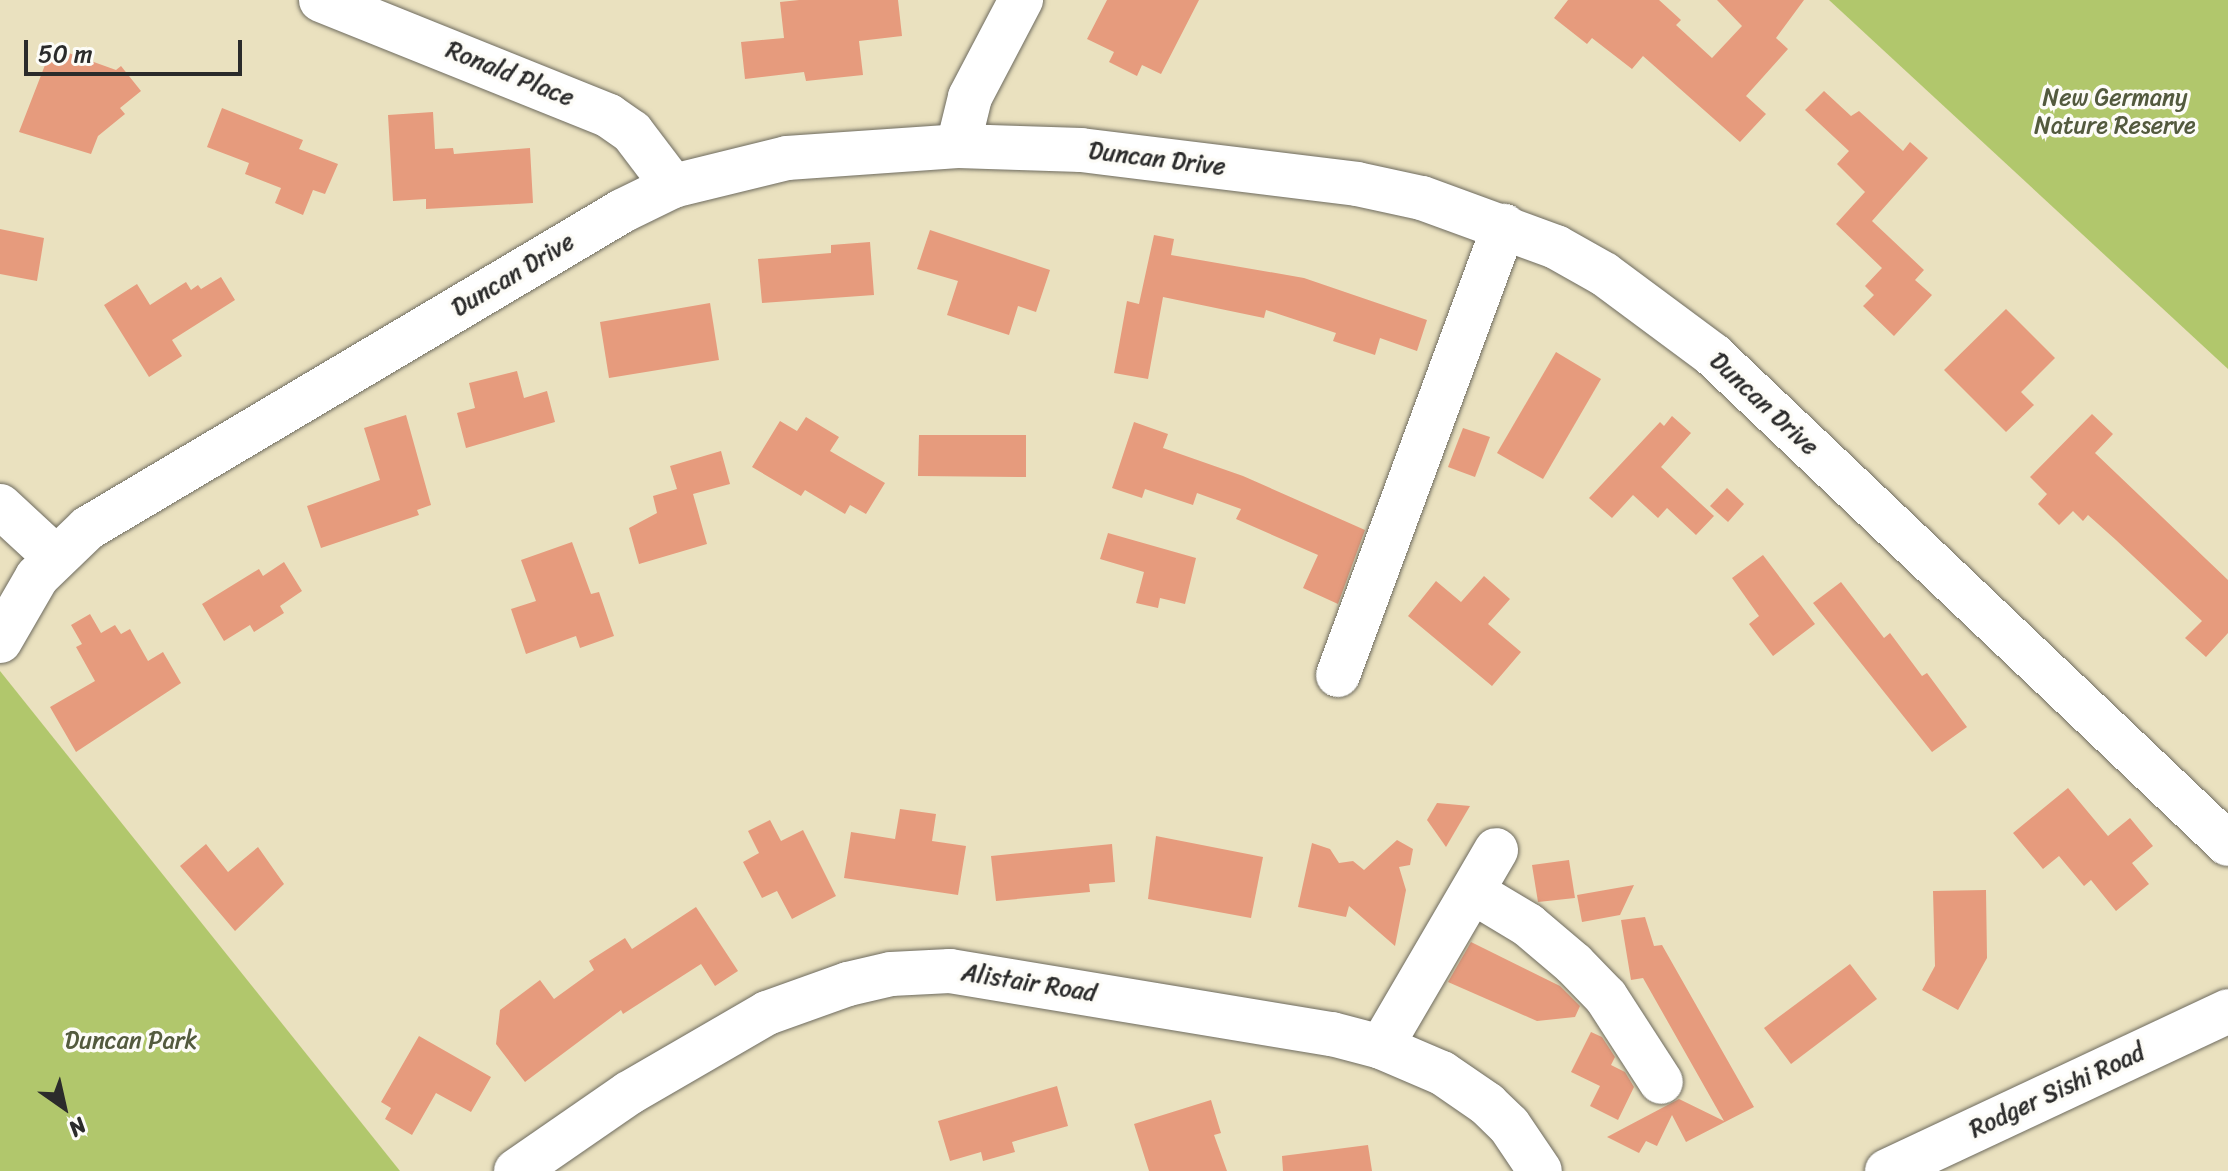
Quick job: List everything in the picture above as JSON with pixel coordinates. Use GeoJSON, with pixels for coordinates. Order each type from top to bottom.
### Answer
{"type":"FeatureCollection","features":[{"type":"Feature","properties":{"kind":"street","name":"Ronald Place"},"geometry":{"type":"LineString","coordinates":[[321,0],[609,116],[632,132],[673,186]]}},
{"type":"Feature","properties":{"kind":"street"},"geometry":{"type":"LineString","coordinates":[[958,146],[970,97],[1021,0]]}},
{"type":"Feature","properties":{"kind":"street","name":"Duncan Drive"},"geometry":{"type":"LineString","coordinates":[[0,641],[20,602],[55,557],[88,528],[622,211],[673,186],[787,158],[958,146],[1081,150],[1357,184],[1422,198],[1504,226],[1604,274],[1713,355],[2228,844]]}},
{"type":"Feature","properties":{"kind":"street"},"geometry":{"type":"LineString","coordinates":[[1338,675],[1504,226]]}},
{"type":"Feature","properties":{"kind":"street"},"geometry":{"type":"LineString","coordinates":[[0,506],[55,557]]}},
{"type":"Feature","properties":{"kind":"street"},"geometry":{"type":"LineString","coordinates":[[1381,1047],[1496,850]]}},
{"type":"Feature","properties":{"kind":"street"},"geometry":{"type":"LineString","coordinates":[[1473,892],[1528,925],[1574,964],[1606,997],[1661,1082]]}},
{"type":"Feature","properties":{"kind":"street","name":"Alistair Road"},"geometry":{"type":"LineString","coordinates":[[516,1171],[720,1038],[811,995],[891,974],[994,975],[1381,1047],[1442,1073],[1487,1104],[1509,1125],[1540,1171]]}},
{"type":"Feature","properties":{"kind":"street","name":"Rodger Sishi Road"},"geometry":{"type":"LineString","coordinates":[[1887,1171],[2228,1011]]}},
{"type":"Feature","properties":{"kind":"green space","name":"New Germany Nature Reserve"},"geometry":{"type":"Polygon","coordinates":[[[1829,0],[2228,0],[2228,369],[1829,0]]]}},
{"type":"Feature","properties":{"kind":"green space","name":"Duncan Park"},"geometry":{"type":"Polygon","coordinates":[[[0,671],[400,1171],[0,1171],[0,671]]]}},
{"type":"Feature","properties":{"kind":"building"},"geometry":{"type":"Polygon","coordinates":[[[898,0],[902,36],[859,41],[863,75],[806,81],[804,72],[745,79],[741,42],[784,38],[780,2],[898,0]]]}},
{"type":"Feature","properties":{"kind":"building"},"geometry":{"type":"Polygon","coordinates":[[[1107,0],[1199,0],[1161,74],[1142,65],[1137,76],[1109,62],[1114,52],[1087,39],[1107,0]]]}},
{"type":"Feature","properties":{"kind":"building"},"geometry":{"type":"Polygon","coordinates":[[[1568,0],[1659,0],[1681,20],[1676,25],[1712,58],[1742,26],[1717,0],[1804,0],[1776,38],[1788,49],[1746,96],[1766,114],[1740,142],[1643,56],[1632,69],[1592,38],[1587,44],[1554,18],[1568,0]]]}},
{"type":"Feature","properties":{"kind":"building"},"geometry":{"type":"Polygon","coordinates":[[[52,47],[116,70],[121,66],[141,91],[120,108],[125,114],[98,136],[91,154],[19,132],[52,47]]]}},
{"type":"Feature","properties":{"kind":"building"},"geometry":{"type":"Polygon","coordinates":[[[1824,91],[1851,116],[1859,111],[1903,151],[1910,142],[1928,158],[1872,221],[1924,270],[1915,280],[1932,295],[1894,336],[1863,306],[1874,295],[1865,286],[1882,268],[1836,224],[1865,192],[1837,164],[1849,151],[1805,110],[1824,91]]]}},
{"type":"Feature","properties":{"kind":"building"},"geometry":{"type":"Polygon","coordinates":[[[222,108],[303,140],[299,149],[338,164],[325,194],[313,190],[303,215],[275,203],[281,188],[245,174],[249,163],[207,147],[222,108]]]}},
{"type":"Feature","properties":{"kind":"building"},"geometry":{"type":"Polygon","coordinates":[[[433,112],[435,149],[453,148],[454,154],[530,148],[533,203],[426,209],[426,199],[393,201],[388,115],[433,112]]]}},
{"type":"Feature","properties":{"kind":"building"},"geometry":{"type":"Polygon","coordinates":[[[0,229],[44,238],[37,281],[0,274],[0,229]]]}},
{"type":"Feature","properties":{"kind":"building"},"geometry":{"type":"Polygon","coordinates":[[[930,230],[1050,270],[1036,312],[1018,306],[1009,335],[947,315],[958,281],[917,269],[930,230]]]}},
{"type":"Feature","properties":{"kind":"building"},"geometry":{"type":"Polygon","coordinates":[[[1154,235],[1174,239],[1171,255],[1304,278],[1427,320],[1417,351],[1380,338],[1375,355],[1333,341],[1336,333],[1266,310],[1264,318],[1163,297],[1148,379],[1114,373],[1127,301],[1139,304],[1154,235]]]}},
{"type":"Feature","properties":{"kind":"building"},"geometry":{"type":"Polygon","coordinates":[[[870,242],[874,295],[762,303],[758,259],[831,253],[831,245],[870,242]]]}},
{"type":"Feature","properties":{"kind":"building"},"geometry":{"type":"Polygon","coordinates":[[[221,277],[235,300],[172,340],[182,356],[149,377],[104,305],[137,284],[150,305],[186,282],[191,290],[198,285],[201,289],[221,277]]]}},
{"type":"Feature","properties":{"kind":"building"},"geometry":{"type":"Polygon","coordinates":[[[710,303],[719,360],[609,378],[600,322],[710,303]]]}},
{"type":"Feature","properties":{"kind":"building"},"geometry":{"type":"Polygon","coordinates":[[[2006,309],[2055,358],[2021,392],[2034,405],[2006,432],[1944,370],[2006,309]]]}},
{"type":"Feature","properties":{"kind":"building"},"geometry":{"type":"Polygon","coordinates":[[[1556,352],[1601,379],[1543,479],[1497,453],[1556,352]]]}},
{"type":"Feature","properties":{"kind":"building"},"geometry":{"type":"Polygon","coordinates":[[[517,371],[524,398],[547,391],[555,422],[466,448],[457,413],[475,408],[469,383],[517,371]]]}},
{"type":"Feature","properties":{"kind":"building"},"geometry":{"type":"Polygon","coordinates":[[[2092,414],[2113,434],[2095,453],[2228,580],[2228,633],[2206,657],[2185,638],[2202,621],[2116,540],[2088,515],[2083,521],[2073,511],[2059,525],[2038,504],[2047,494],[2030,477],[2092,414]]]}},
{"type":"Feature","properties":{"kind":"building"},"geometry":{"type":"Polygon","coordinates":[[[406,415],[431,505],[417,510],[419,515],[321,548],[307,506],[380,480],[364,428],[406,415]]]}},
{"type":"Feature","properties":{"kind":"building"},"geometry":{"type":"Polygon","coordinates":[[[1672,416],[1691,433],[1661,467],[1714,516],[1696,535],[1667,508],[1658,518],[1633,495],[1612,518],[1589,498],[1660,422],[1664,426],[1672,416]]]}},
{"type":"Feature","properties":{"kind":"building"},"geometry":{"type":"Polygon","coordinates":[[[806,417],[839,437],[830,451],[885,483],[866,514],[850,505],[845,514],[805,490],[801,496],[752,467],[780,421],[797,431],[806,417]]]}},
{"type":"Feature","properties":{"kind":"building"},"geometry":{"type":"Polygon","coordinates":[[[1134,422],[1168,434],[1163,448],[1243,476],[1365,530],[1338,604],[1303,588],[1318,555],[1236,519],[1241,509],[1197,493],[1193,505],[1145,489],[1142,498],[1112,488],[1134,422]]]}},
{"type":"Feature","properties":{"kind":"building"},"geometry":{"type":"Polygon","coordinates":[[[1463,428],[1490,437],[1475,477],[1448,467],[1463,428]]]}},
{"type":"Feature","properties":{"kind":"building"},"geometry":{"type":"Polygon","coordinates":[[[919,435],[1026,435],[1026,477],[918,476],[919,435]]]}},
{"type":"Feature","properties":{"kind":"building"},"geometry":{"type":"Polygon","coordinates":[[[721,451],[730,484],[693,494],[707,544],[639,564],[629,528],[657,513],[653,496],[677,489],[670,466],[721,451]]]}},
{"type":"Feature","properties":{"kind":"building"},"geometry":{"type":"Polygon","coordinates":[[[1727,488],[1744,504],[1728,522],[1710,506],[1727,488]]]}},
{"type":"Feature","properties":{"kind":"building"},"geometry":{"type":"Polygon","coordinates":[[[1108,533],[1196,558],[1185,604],[1160,598],[1158,608],[1136,603],[1144,572],[1100,559],[1108,533]]]}},
{"type":"Feature","properties":{"kind":"building"},"geometry":{"type":"Polygon","coordinates":[[[572,542],[591,594],[599,592],[614,636],[580,648],[576,636],[526,654],[511,609],[536,601],[521,560],[572,542]]]}},
{"type":"Feature","properties":{"kind":"building"},"geometry":{"type":"Polygon","coordinates":[[[1763,555],[1815,624],[1773,656],[1749,624],[1759,616],[1732,578],[1763,555]]]}},
{"type":"Feature","properties":{"kind":"building"},"geometry":{"type":"Polygon","coordinates":[[[284,562],[302,591],[280,606],[284,613],[254,632],[250,625],[224,641],[202,604],[259,569],[263,576],[284,562]]]}},
{"type":"Feature","properties":{"kind":"building"},"geometry":{"type":"Polygon","coordinates":[[[1484,576],[1510,599],[1488,624],[1521,652],[1492,686],[1408,616],[1436,581],[1461,602],[1484,576]]]}},
{"type":"Feature","properties":{"kind":"building"},"geometry":{"type":"Polygon","coordinates":[[[1841,582],[1884,638],[1890,633],[1922,676],[1927,673],[1967,727],[1932,752],[1813,603],[1841,582]]]}},
{"type":"Feature","properties":{"kind":"building"},"geometry":{"type":"Polygon","coordinates":[[[90,614],[101,633],[115,625],[121,634],[130,629],[148,661],[163,652],[181,683],[76,752],[50,707],[95,681],[76,647],[82,644],[71,625],[90,614]]]}},
{"type":"Feature","properties":{"kind":"building"},"geometry":{"type":"Polygon","coordinates":[[[2068,788],[2108,836],[2130,818],[2153,846],[2132,863],[2149,884],[2116,911],[2091,880],[2084,886],[2059,856],[2043,869],[2013,833],[2068,788]]]}},
{"type":"Feature","properties":{"kind":"building"},"geometry":{"type":"Polygon","coordinates":[[[1437,803],[1470,806],[1446,847],[1427,820],[1437,803]]]}},
{"type":"Feature","properties":{"kind":"building"},"geometry":{"type":"Polygon","coordinates":[[[900,809],[936,814],[932,841],[966,846],[958,895],[844,878],[851,832],[895,839],[900,809]]]}},
{"type":"Feature","properties":{"kind":"building"},"geometry":{"type":"Polygon","coordinates":[[[770,820],[781,841],[803,830],[836,896],[792,919],[777,891],[762,898],[743,862],[759,853],[748,831],[770,820]]]}},
{"type":"Feature","properties":{"kind":"building"},"geometry":{"type":"Polygon","coordinates":[[[1156,836],[1263,857],[1251,918],[1148,899],[1156,836]]]}},
{"type":"Feature","properties":{"kind":"building"},"geometry":{"type":"Polygon","coordinates":[[[1397,840],[1413,849],[1410,865],[1399,867],[1406,890],[1395,946],[1349,906],[1346,917],[1298,907],[1312,843],[1330,849],[1339,863],[1353,861],[1364,870],[1397,840]]]}},
{"type":"Feature","properties":{"kind":"building"},"geometry":{"type":"Polygon","coordinates":[[[206,844],[228,872],[258,847],[284,884],[235,931],[180,866],[206,844]]]}},
{"type":"Feature","properties":{"kind":"building"},"geometry":{"type":"Polygon","coordinates":[[[1112,844],[1115,882],[1089,884],[1090,892],[996,901],[991,856],[1112,844]]]}},
{"type":"Feature","properties":{"kind":"building"},"geometry":{"type":"Polygon","coordinates":[[[1569,860],[1575,898],[1538,902],[1532,865],[1569,860]]]}},
{"type":"Feature","properties":{"kind":"building"},"geometry":{"type":"Polygon","coordinates":[[[1634,885],[1620,915],[1582,922],[1577,895],[1634,885]]]}},
{"type":"Feature","properties":{"kind":"building"},"geometry":{"type":"Polygon","coordinates":[[[1986,890],[1987,958],[1958,1010],[1922,990],[1935,966],[1933,891],[1986,890]]]}},
{"type":"Feature","properties":{"kind":"building"},"geometry":{"type":"Polygon","coordinates":[[[696,907],[738,971],[715,986],[701,964],[623,1014],[621,1010],[525,1082],[496,1044],[500,1010],[540,980],[554,999],[594,970],[589,961],[625,938],[632,949],[696,907]]]}},
{"type":"Feature","properties":{"kind":"building"},"geometry":{"type":"Polygon","coordinates":[[[1645,917],[1654,946],[1662,945],[1754,1107],[1686,1142],[1672,1115],[1657,1146],[1646,1141],[1639,1153],[1607,1137],[1679,1099],[1724,1121],[1643,978],[1631,980],[1621,920],[1645,917]]]}},
{"type":"Feature","properties":{"kind":"building"},"geometry":{"type":"Polygon","coordinates":[[[1471,942],[1560,986],[1580,1006],[1575,1017],[1537,1021],[1448,982],[1471,942]]]}},
{"type":"Feature","properties":{"kind":"building"},"geometry":{"type":"Polygon","coordinates":[[[1850,964],[1877,999],[1791,1064],[1764,1028],[1850,964]]]}},
{"type":"Feature","properties":{"kind":"building"},"geometry":{"type":"Polygon","coordinates":[[[1591,1032],[1602,1037],[1615,1057],[1611,1065],[1625,1072],[1634,1087],[1618,1120],[1590,1106],[1600,1086],[1571,1072],[1591,1032]]]}},
{"type":"Feature","properties":{"kind":"building"},"geometry":{"type":"Polygon","coordinates":[[[419,1036],[491,1077],[471,1112],[436,1093],[412,1135],[385,1119],[391,1108],[381,1102],[419,1036]]]}},
{"type":"Feature","properties":{"kind":"building"},"geometry":{"type":"Polygon","coordinates":[[[1057,1086],[1068,1126],[1012,1142],[1015,1152],[983,1161],[981,1152],[950,1161],[938,1121],[1057,1086]]]}},
{"type":"Feature","properties":{"kind":"building"},"geometry":{"type":"Polygon","coordinates":[[[1211,1100],[1221,1133],[1214,1135],[1227,1171],[1149,1171],[1134,1124],[1211,1100]]]}},
{"type":"Feature","properties":{"kind":"building"},"geometry":{"type":"Polygon","coordinates":[[[1368,1145],[1372,1171],[1283,1171],[1282,1156],[1368,1145]]]}}]}
